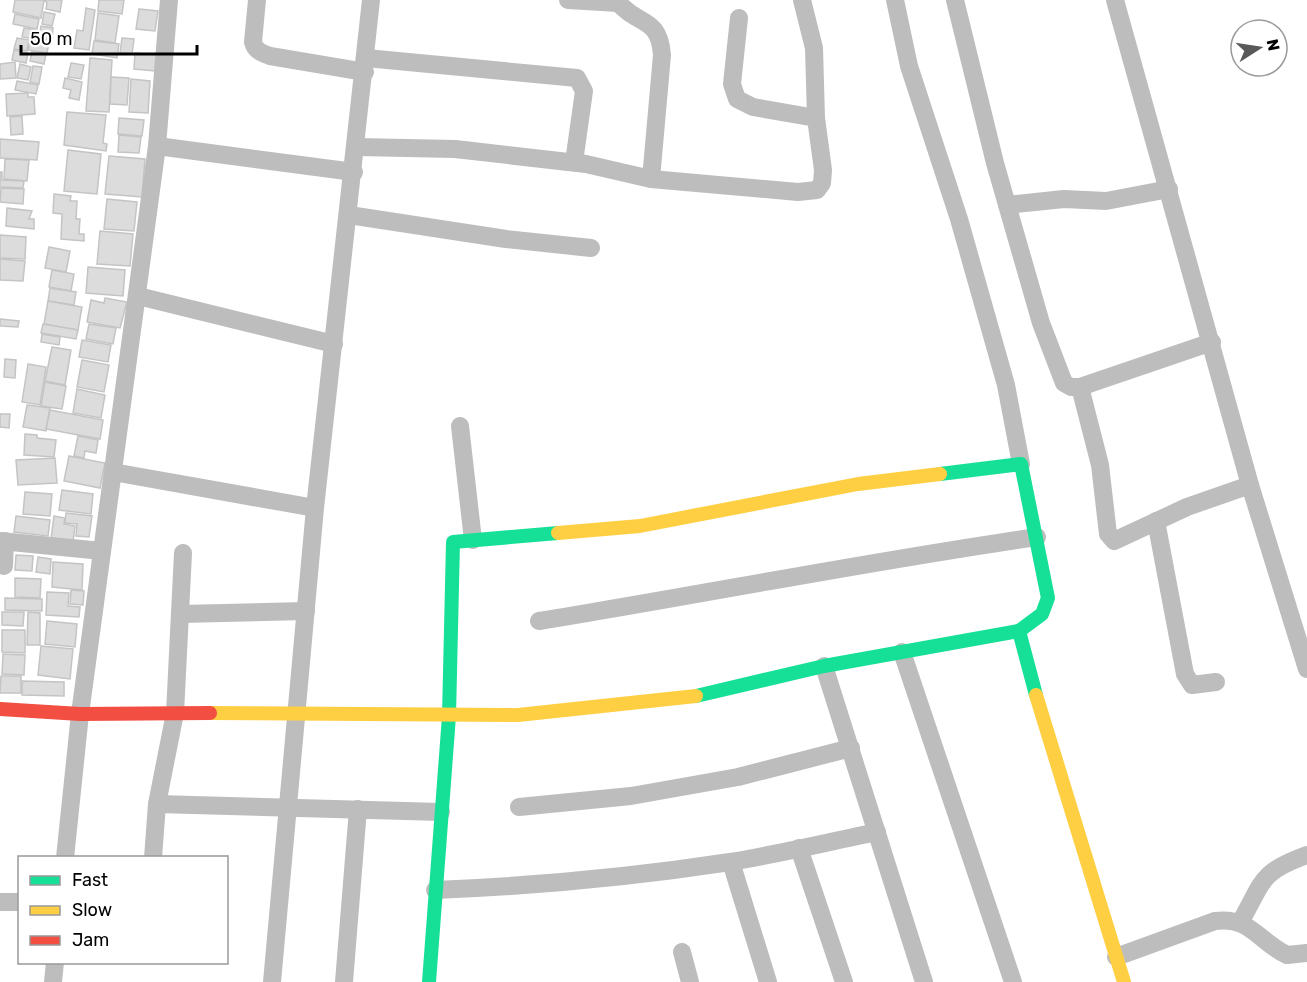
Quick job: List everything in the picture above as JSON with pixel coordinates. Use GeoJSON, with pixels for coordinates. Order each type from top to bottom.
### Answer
{"type":"FeatureCollection","features":[{"type":"Feature","properties":{"kind":"street"},"geometry":{"type":"LineString","coordinates":[[65,856],[80,714],[157,146],[169,0]]}},
{"type":"Feature","properties":{"kind":"street"},"geometry":{"type":"LineString","coordinates":[[257,0],[253,42],[255,48],[270,56],[366,65],[577,78],[584,91],[574,162]]}},
{"type":"Feature","properties":{"kind":"street"},"geometry":{"type":"LineString","coordinates":[[272,982],[315,508],[357,147],[371,0]]}},
{"type":"Feature","properties":{"kind":"street"},"geometry":{"type":"LineString","coordinates":[[568,0],[617,2],[629,14],[656,30],[661,38],[662,55],[651,179]]}},
{"type":"Feature","properties":{"kind":"street"},"geometry":{"type":"LineString","coordinates":[[357,147],[455,149],[574,162],[651,179],[798,192],[816,190],[822,183],[823,170],[816,118],[814,48],[802,0]]}},
{"type":"Feature","properties":{"kind":"street"},"geometry":{"type":"LineString","coordinates":[[0,709],[80,714],[296,712],[448,716],[585,709],[700,695],[824,666],[1019,631],[1035,623],[1047,607],[1047,587],[1006,385],[956,208],[909,66],[895,0]]}},
{"type":"Feature","properties":{"kind":"street"},"geometry":{"type":"LineString","coordinates":[[955,0],[1007,205],[1041,323],[1059,373],[1068,386],[1080,387],[1212,342]]}},
{"type":"Feature","properties":{"kind":"street"},"geometry":{"type":"LineString","coordinates":[[1115,0],[1250,485],[1307,669]]}},
{"type":"Feature","properties":{"kind":"street"},"geometry":{"type":"LineString","coordinates":[[739,18],[732,84],[737,99],[753,107],[816,118]]}},
{"type":"Feature","properties":{"kind":"street"},"geometry":{"type":"LineString","coordinates":[[157,146],[354,172]]}},
{"type":"Feature","properties":{"kind":"street"},"geometry":{"type":"LineString","coordinates":[[1007,205],[1064,199],[1106,201],[1169,189]]}},
{"type":"Feature","properties":{"kind":"street"},"geometry":{"type":"LineString","coordinates":[[349,215],[506,239],[591,248]]}},
{"type":"Feature","properties":{"kind":"street"},"geometry":{"type":"LineString","coordinates":[[138,296],[334,344]]}},
{"type":"Feature","properties":{"kind":"street"},"geometry":{"type":"LineString","coordinates":[[1080,387],[1097,449],[1110,538],[1120,540],[1187,507],[1250,485]]}},
{"type":"Feature","properties":{"kind":"street"},"geometry":{"type":"LineString","coordinates":[[460,426],[473,540]]}},
{"type":"Feature","properties":{"kind":"street"},"geometry":{"type":"LineString","coordinates":[[429,982],[448,716],[453,542],[640,526],[858,484],[1021,464]]}},
{"type":"Feature","properties":{"kind":"street"},"geometry":{"type":"LineString","coordinates":[[113,472],[315,508]]}},
{"type":"Feature","properties":{"kind":"street"},"geometry":{"type":"LineString","coordinates":[[1156,521],[1185,674],[1192,686],[1216,682]]}},
{"type":"Feature","properties":{"kind":"street"},"geometry":{"type":"LineString","coordinates":[[539,621],[722,592],[923,554],[1037,537]]}},
{"type":"Feature","properties":{"kind":"street"},"geometry":{"type":"LineString","coordinates":[[4,566],[2,541],[102,550]]}},
{"type":"Feature","properties":{"kind":"street"},"geometry":{"type":"LineString","coordinates":[[153,856],[157,804],[174,713],[183,553]]}},
{"type":"Feature","properties":{"kind":"street"},"geometry":{"type":"LineString","coordinates":[[180,614],[306,611]]}},
{"type":"Feature","properties":{"kind":"street"},"geometry":{"type":"LineString","coordinates":[[1019,631],[1124,982]]}},
{"type":"Feature","properties":{"kind":"street"},"geometry":{"type":"LineString","coordinates":[[902,652],[1013,982]]}},
{"type":"Feature","properties":{"kind":"street"},"geometry":{"type":"LineString","coordinates":[[824,666],[924,982]]}},
{"type":"Feature","properties":{"kind":"street"},"geometry":{"type":"LineString","coordinates":[[519,807],[631,796],[738,777],[851,748]]}},
{"type":"Feature","properties":{"kind":"street"},"geometry":{"type":"LineString","coordinates":[[157,804],[441,812]]}},
{"type":"Feature","properties":{"kind":"street"},"geometry":{"type":"LineString","coordinates":[[344,982],[358,809]]}},
{"type":"Feature","properties":{"kind":"street"},"geometry":{"type":"LineString","coordinates":[[435,890],[586,881],[732,862],[877,832]]}},
{"type":"Feature","properties":{"kind":"street"},"geometry":{"type":"LineString","coordinates":[[799,848],[844,982]]}},
{"type":"Feature","properties":{"kind":"street"},"geometry":{"type":"LineString","coordinates":[[1241,921],[1267,874],[1281,865],[1307,855]]}},
{"type":"Feature","properties":{"kind":"street"},"geometry":{"type":"LineString","coordinates":[[732,862],[768,982]]}},
{"type":"Feature","properties":{"kind":"street"},"geometry":{"type":"LineString","coordinates":[[0,902],[18,902]]}},
{"type":"Feature","properties":{"kind":"street"},"geometry":{"type":"LineString","coordinates":[[1116,957],[1215,921],[1241,921],[1287,955],[1307,953]]}},
{"type":"Feature","properties":{"kind":"street"},"geometry":{"type":"LineString","coordinates":[[682,952],[690,982]]}},
{"type":"Feature","properties":{"kind":"street"},"geometry":{"type":"LineString","coordinates":[[53,982],[55,964]]}},
{"type":"Feature","properties":{"kind":"building"},"geometry":{"type":"Polygon","coordinates":[[[15,0],[44,0],[41,18],[13,12],[15,0]]]}},
{"type":"Feature","properties":{"kind":"building"},"geometry":{"type":"Polygon","coordinates":[[[44,0],[62,0],[60,12],[46,9],[47,3],[44,0]]]}},
{"type":"Feature","properties":{"kind":"building"},"geometry":{"type":"Polygon","coordinates":[[[99,0],[124,0],[122,14],[98,11],[99,0]]]}},
{"type":"Feature","properties":{"kind":"building"},"geometry":{"type":"Polygon","coordinates":[[[86,8],[95,10],[89,50],[74,48],[77,30],[83,31],[86,8]]]}},
{"type":"Feature","properties":{"kind":"building"},"geometry":{"type":"Polygon","coordinates":[[[139,9],[158,11],[155,31],[136,29],[139,9]]]}},
{"type":"Feature","properties":{"kind":"building"},"geometry":{"type":"Polygon","coordinates":[[[44,12],[55,14],[52,26],[42,24],[44,12]]]}},
{"type":"Feature","properties":{"kind":"building"},"geometry":{"type":"Polygon","coordinates":[[[98,13],[119,16],[115,43],[95,40],[98,13]]]}},
{"type":"Feature","properties":{"kind":"building"},"geometry":{"type":"Polygon","coordinates":[[[15,14],[39,19],[37,29],[13,24],[15,14]]]}},
{"type":"Feature","properties":{"kind":"building"},"geometry":{"type":"Polygon","coordinates":[[[41,26],[53,28],[52,41],[39,38],[41,26]]]}},
{"type":"Feature","properties":{"kind":"building"},"geometry":{"type":"Polygon","coordinates":[[[24,28],[37,30],[35,39],[22,37],[24,28]]]}},
{"type":"Feature","properties":{"kind":"building"},"geometry":{"type":"Polygon","coordinates":[[[17,38],[29,40],[27,51],[14,49],[17,38]]]}},
{"type":"Feature","properties":{"kind":"building"},"geometry":{"type":"Polygon","coordinates":[[[122,38],[134,39],[132,54],[120,53],[122,38]]]}},
{"type":"Feature","properties":{"kind":"building"},"geometry":{"type":"Polygon","coordinates":[[[31,39],[49,43],[47,53],[28,50],[31,39]]]}},
{"type":"Feature","properties":{"kind":"building"},"geometry":{"type":"Polygon","coordinates":[[[94,41],[119,44],[117,58],[92,54],[94,41]]]}},
{"type":"Feature","properties":{"kind":"building"},"geometry":{"type":"Polygon","coordinates":[[[14,50],[28,53],[26,63],[12,60],[14,50]]]}},
{"type":"Feature","properties":{"kind":"building"},"geometry":{"type":"Polygon","coordinates":[[[32,51],[46,54],[44,64],[30,61],[32,51]]]}},
{"type":"Feature","properties":{"kind":"building"},"geometry":{"type":"Polygon","coordinates":[[[135,53],[156,55],[155,71],[134,69],[135,53]]]}},
{"type":"Feature","properties":{"kind":"building"},"geometry":{"type":"Polygon","coordinates":[[[90,58],[112,60],[109,112],[86,111],[90,58]]]}},
{"type":"Feature","properties":{"kind":"building"},"geometry":{"type":"Polygon","coordinates":[[[15,62],[16,78],[0,79],[0,64],[15,62]]]}},
{"type":"Feature","properties":{"kind":"building"},"geometry":{"type":"Polygon","coordinates":[[[71,63],[84,65],[81,79],[68,77],[71,63]]]}},
{"type":"Feature","properties":{"kind":"building"},"geometry":{"type":"Polygon","coordinates":[[[20,64],[31,67],[28,80],[17,78],[20,64]]]}},
{"type":"Feature","properties":{"kind":"building"},"geometry":{"type":"Polygon","coordinates":[[[33,66],[42,67],[39,84],[30,82],[33,66]]]}},
{"type":"Feature","properties":{"kind":"building"},"geometry":{"type":"Polygon","coordinates":[[[111,77],[129,78],[127,105],[110,104],[111,77]]]}},
{"type":"Feature","properties":{"kind":"building"},"geometry":{"type":"Polygon","coordinates":[[[65,78],[82,82],[79,100],[69,98],[71,90],[63,88],[65,78]]]}},
{"type":"Feature","properties":{"kind":"building"},"geometry":{"type":"Polygon","coordinates":[[[131,79],[150,81],[148,113],[129,112],[131,79]]]}},
{"type":"Feature","properties":{"kind":"building"},"geometry":{"type":"Polygon","coordinates":[[[17,81],[38,85],[36,94],[15,90],[17,81]]]}},
{"type":"Feature","properties":{"kind":"building"},"geometry":{"type":"Polygon","coordinates":[[[28,93],[28,97],[34,97],[35,114],[7,116],[6,94],[28,93]]]}},
{"type":"Feature","properties":{"kind":"building"},"geometry":{"type":"Polygon","coordinates":[[[67,112],[106,115],[103,143],[107,144],[106,151],[64,145],[67,112]]]}},
{"type":"Feature","properties":{"kind":"building"},"geometry":{"type":"Polygon","coordinates":[[[22,116],[23,134],[11,135],[10,117],[22,116]]]}},
{"type":"Feature","properties":{"kind":"building"},"geometry":{"type":"Polygon","coordinates":[[[119,118],[144,120],[142,136],[118,134],[119,118]]]}},
{"type":"Feature","properties":{"kind":"building"},"geometry":{"type":"Polygon","coordinates":[[[119,135],[141,137],[139,153],[118,152],[119,135]]]}},
{"type":"Feature","properties":{"kind":"building"},"geometry":{"type":"Polygon","coordinates":[[[0,139],[39,142],[37,160],[0,158],[0,139]]]}},
{"type":"Feature","properties":{"kind":"building"},"geometry":{"type":"Polygon","coordinates":[[[68,150],[101,154],[97,194],[64,191],[68,150]]]}},
{"type":"Feature","properties":{"kind":"building"},"geometry":{"type":"Polygon","coordinates":[[[109,156],[145,159],[142,197],[105,194],[109,156]]]}},
{"type":"Feature","properties":{"kind":"building"},"geometry":{"type":"Polygon","coordinates":[[[5,159],[29,160],[27,181],[4,179],[5,159]]]}},
{"type":"Feature","properties":{"kind":"building"},"geometry":{"type":"Polygon","coordinates":[[[0,172],[2,172],[2,180],[24,181],[23,188],[0,187],[0,172]]]}},
{"type":"Feature","properties":{"kind":"building"},"geometry":{"type":"Polygon","coordinates":[[[1,188],[24,189],[23,204],[0,202],[1,188]]]}},
{"type":"Feature","properties":{"kind":"building"},"geometry":{"type":"Polygon","coordinates":[[[54,194],[71,196],[70,201],[77,201],[76,219],[80,219],[79,234],[84,234],[84,241],[61,239],[62,214],[53,213],[54,194]]]}},
{"type":"Feature","properties":{"kind":"building"},"geometry":{"type":"Polygon","coordinates":[[[107,199],[137,202],[134,231],[104,229],[107,199]]]}},
{"type":"Feature","properties":{"kind":"building"},"geometry":{"type":"Polygon","coordinates":[[[7,208],[32,211],[29,219],[34,219],[34,229],[6,226],[7,208]]]}},
{"type":"Feature","properties":{"kind":"building"},"geometry":{"type":"Polygon","coordinates":[[[100,231],[133,234],[130,266],[97,264],[100,231]]]}},
{"type":"Feature","properties":{"kind":"building"},"geometry":{"type":"Polygon","coordinates":[[[0,235],[26,237],[25,259],[0,258],[0,235]]]}},
{"type":"Feature","properties":{"kind":"building"},"geometry":{"type":"Polygon","coordinates":[[[49,247],[70,251],[66,272],[45,268],[49,247]]]}},
{"type":"Feature","properties":{"kind":"building"},"geometry":{"type":"Polygon","coordinates":[[[0,259],[25,261],[23,281],[0,280],[0,259]]]}},
{"type":"Feature","properties":{"kind":"building"},"geometry":{"type":"Polygon","coordinates":[[[88,267],[125,270],[123,296],[86,293],[88,267]]]}},
{"type":"Feature","properties":{"kind":"building"},"geometry":{"type":"Polygon","coordinates":[[[52,270],[74,274],[71,291],[49,287],[52,270]]]}},
{"type":"Feature","properties":{"kind":"building"},"geometry":{"type":"Polygon","coordinates":[[[50,288],[76,292],[74,305],[48,301],[50,288]]]}},
{"type":"Feature","properties":{"kind":"building"},"geometry":{"type":"Polygon","coordinates":[[[105,298],[127,302],[120,328],[87,322],[91,300],[104,303],[105,298]]]}},
{"type":"Feature","properties":{"kind":"building"},"geometry":{"type":"Polygon","coordinates":[[[48,301],[82,307],[78,330],[44,324],[48,301]]]}},
{"type":"Feature","properties":{"kind":"building"},"geometry":{"type":"Polygon","coordinates":[[[0,319],[19,321],[18,327],[0,326],[0,319]]]}},
{"type":"Feature","properties":{"kind":"building"},"geometry":{"type":"Polygon","coordinates":[[[43,324],[78,330],[76,339],[41,333],[43,324]]]}},
{"type":"Feature","properties":{"kind":"building"},"geometry":{"type":"Polygon","coordinates":[[[89,324],[116,328],[113,344],[86,339],[89,324]]]}},
{"type":"Feature","properties":{"kind":"building"},"geometry":{"type":"Polygon","coordinates":[[[42,334],[60,337],[59,345],[41,342],[42,334]]]}},
{"type":"Feature","properties":{"kind":"building"},"geometry":{"type":"Polygon","coordinates":[[[82,340],[111,345],[108,362],[79,357],[82,340]]]}},
{"type":"Feature","properties":{"kind":"building"},"geometry":{"type":"Polygon","coordinates":[[[52,347],[71,350],[65,385],[45,381],[52,347]]]}},
{"type":"Feature","properties":{"kind":"building"},"geometry":{"type":"Polygon","coordinates":[[[5,359],[16,360],[15,378],[4,377],[5,359]]]}},
{"type":"Feature","properties":{"kind":"building"},"geometry":{"type":"Polygon","coordinates":[[[82,360],[109,365],[104,392],[77,387],[82,360]]]}},
{"type":"Feature","properties":{"kind":"building"},"geometry":{"type":"Polygon","coordinates":[[[28,364],[46,367],[40,405],[22,402],[28,364]]]}},
{"type":"Feature","properties":{"kind":"building"},"geometry":{"type":"Polygon","coordinates":[[[45,382],[66,386],[62,409],[41,406],[45,382]]]}},
{"type":"Feature","properties":{"kind":"building"},"geometry":{"type":"Polygon","coordinates":[[[77,389],[105,395],[101,418],[73,413],[77,389]]]}},
{"type":"Feature","properties":{"kind":"building"},"geometry":{"type":"Polygon","coordinates":[[[27,405],[50,408],[46,431],[23,427],[27,405]]]}},
{"type":"Feature","properties":{"kind":"building"},"geometry":{"type":"Polygon","coordinates":[[[50,410],[103,420],[100,439],[46,429],[50,410]]]}},
{"type":"Feature","properties":{"kind":"building"},"geometry":{"type":"Polygon","coordinates":[[[0,414],[10,414],[9,428],[0,427],[0,414]]]}},
{"type":"Feature","properties":{"kind":"building"},"geometry":{"type":"Polygon","coordinates":[[[25,434],[56,440],[54,457],[24,455],[25,434]]]}},
{"type":"Feature","properties":{"kind":"building"},"geometry":{"type":"Polygon","coordinates":[[[78,436],[98,440],[96,453],[85,451],[84,458],[74,456],[78,436]]]}},
{"type":"Feature","properties":{"kind":"building"},"geometry":{"type":"Polygon","coordinates":[[[69,456],[105,463],[100,488],[64,481],[69,456]]]}},
{"type":"Feature","properties":{"kind":"building"},"geometry":{"type":"Polygon","coordinates":[[[55,458],[57,483],[18,485],[16,460],[55,458]]]}},
{"type":"Feature","properties":{"kind":"building"},"geometry":{"type":"Polygon","coordinates":[[[62,490],[93,494],[91,514],[59,510],[62,490]]]}},
{"type":"Feature","properties":{"kind":"building"},"geometry":{"type":"Polygon","coordinates":[[[25,492],[52,494],[50,516],[23,514],[25,492]]]}},
{"type":"Feature","properties":{"kind":"building"},"geometry":{"type":"Polygon","coordinates":[[[66,513],[92,516],[89,537],[76,536],[77,524],[65,523],[66,513]]]}},
{"type":"Feature","properties":{"kind":"building"},"geometry":{"type":"Polygon","coordinates":[[[16,516],[50,520],[48,536],[14,532],[16,516]]]}},
{"type":"Feature","properties":{"kind":"building"},"geometry":{"type":"Polygon","coordinates":[[[54,516],[65,518],[64,524],[75,526],[73,542],[51,539],[54,516]]]}},
{"type":"Feature","properties":{"kind":"building"},"geometry":{"type":"Polygon","coordinates":[[[16,555],[33,556],[32,571],[15,570],[16,555]]]}},
{"type":"Feature","properties":{"kind":"building"},"geometry":{"type":"Polygon","coordinates":[[[38,557],[51,559],[50,574],[36,572],[38,557]]]}},
{"type":"Feature","properties":{"kind":"building"},"geometry":{"type":"Polygon","coordinates":[[[53,562],[83,564],[82,590],[52,587],[53,562]]]}},
{"type":"Feature","properties":{"kind":"building"},"geometry":{"type":"Polygon","coordinates":[[[15,578],[41,579],[40,598],[15,597],[15,578]]]}},
{"type":"Feature","properties":{"kind":"building"},"geometry":{"type":"Polygon","coordinates":[[[71,590],[84,591],[83,605],[70,604],[71,590]]]}},
{"type":"Feature","properties":{"kind":"building"},"geometry":{"type":"Polygon","coordinates":[[[47,592],[69,593],[68,606],[80,607],[79,617],[46,615],[47,592]]]}},
{"type":"Feature","properties":{"kind":"building"},"geometry":{"type":"Polygon","coordinates":[[[5,598],[42,599],[42,611],[5,610],[5,598]]]}},
{"type":"Feature","properties":{"kind":"building"},"geometry":{"type":"Polygon","coordinates":[[[2,612],[24,612],[23,626],[2,625],[2,612]]]}},
{"type":"Feature","properties":{"kind":"building"},"geometry":{"type":"Polygon","coordinates":[[[28,612],[40,613],[40,645],[27,645],[28,612]]]}},
{"type":"Feature","properties":{"kind":"building"},"geometry":{"type":"Polygon","coordinates":[[[47,621],[77,624],[75,647],[45,644],[47,621]]]}},
{"type":"Feature","properties":{"kind":"building"},"geometry":{"type":"Polygon","coordinates":[[[2,630],[25,630],[25,653],[2,652],[2,630]]]}},
{"type":"Feature","properties":{"kind":"building"},"geometry":{"type":"Polygon","coordinates":[[[41,646],[73,649],[70,679],[38,675],[41,646]]]}},
{"type":"Feature","properties":{"kind":"building"},"geometry":{"type":"Polygon","coordinates":[[[3,654],[25,655],[24,675],[2,674],[3,654]]]}},
{"type":"Feature","properties":{"kind":"building"},"geometry":{"type":"Polygon","coordinates":[[[1,676],[21,676],[21,693],[0,693],[1,676]]]}},
{"type":"Feature","properties":{"kind":"building"},"geometry":{"type":"Polygon","coordinates":[[[22,681],[64,682],[64,696],[22,695],[22,681]]]}},
{"type":"Feature","properties":{"kind":"traffic: fast"},"geometry":{"type":"LineString","coordinates":[[940,474],[1021,464],[1048,598],[1042,614],[1019,631],[1036,695]]}},
{"type":"Feature","properties":{"kind":"traffic: fast"},"geometry":{"type":"LineString","coordinates":[[429,982],[449,716],[453,542],[558,533]]}},
{"type":"Feature","properties":{"kind":"traffic: fast"},"geometry":{"type":"LineString","coordinates":[[696,696],[824,666],[1019,631]]}},
{"type":"Feature","properties":{"kind":"traffic: slow"},"geometry":{"type":"LineString","coordinates":[[558,533],[640,526],[858,484],[940,474]]}},
{"type":"Feature","properties":{"kind":"traffic: slow"},"geometry":{"type":"LineString","coordinates":[[1036,695],[1124,982]]}},
{"type":"Feature","properties":{"kind":"traffic: slow"},"geometry":{"type":"LineString","coordinates":[[210,713],[518,715],[696,696]]}},
{"type":"Feature","properties":{"kind":"traffic: jam"},"geometry":{"type":"LineString","coordinates":[[0,709],[80,714],[210,713]]}}]}
